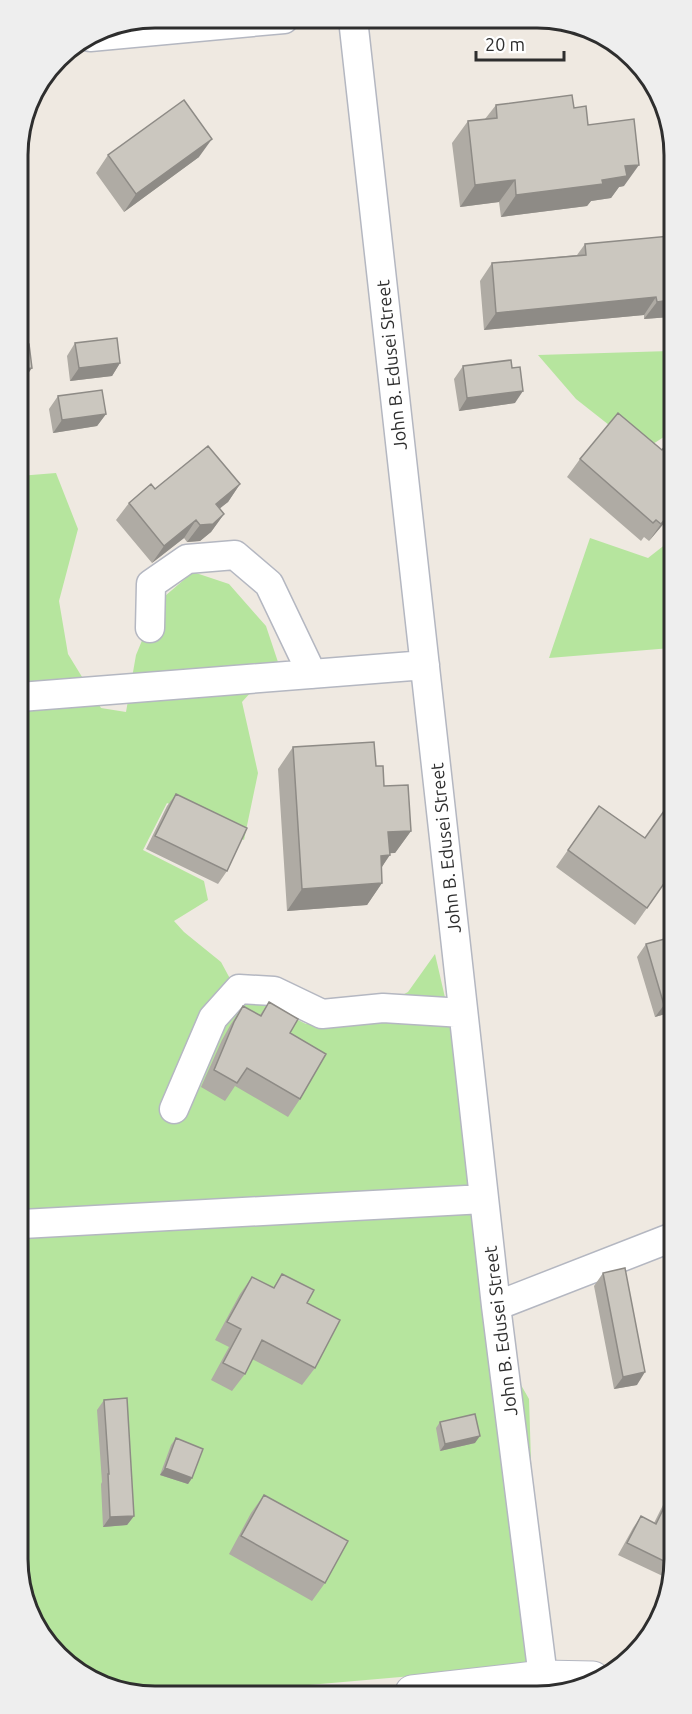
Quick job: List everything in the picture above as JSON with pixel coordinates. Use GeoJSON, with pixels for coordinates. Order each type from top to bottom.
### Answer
{"type":"FeatureCollection","features":[{"type":"Feature","properties":{"kind":"main road"},"geometry":{"type":"LineString","coordinates":[[464,1686],[543,1677],[580,1678]]}},
{"type":"Feature","properties":{"kind":"street","name":"John B. Edusei Street"},"geometry":{"type":"LineString","coordinates":[[354,28],[496,1306],[543,1677]]}},
{"type":"Feature","properties":{"kind":"street"},"geometry":{"type":"LineString","coordinates":[[119,34],[177,29]]}},
{"type":"Feature","properties":{"kind":"street"},"geometry":{"type":"LineString","coordinates":[[150,628],[151,584],[187,559],[235,555],[269,584],[312,674]]}},
{"type":"Feature","properties":{"kind":"street"},"geometry":{"type":"LineString","coordinates":[[29,696],[425,665]]}},
{"type":"Feature","properties":{"kind":"street"},"geometry":{"type":"LineString","coordinates":[[174,1109],[213,1018],[239,989],[274,991],[322,1014],[383,1008],[464,1013]]}},
{"type":"Feature","properties":{"kind":"street"},"geometry":{"type":"LineString","coordinates":[[28,1224],[484,1199]]}},
{"type":"Feature","properties":{"kind":"street"},"geometry":{"type":"LineString","coordinates":[[496,1306],[663,1241]]}},
{"type":"Feature","properties":{"kind":"green space"},"geometry":{"type":"Polygon","coordinates":[[[664,351],[664,437],[642,451],[576,399],[538,355],[664,351]]]}},
{"type":"Feature","properties":{"kind":"green space"},"geometry":{"type":"Polygon","coordinates":[[[56,473],[78,529],[59,601],[68,654],[101,708],[126,712],[136,655],[158,602],[193,572],[229,584],[266,626],[278,662],[242,702],[258,773],[244,840],[167,803],[143,850],[204,881],[208,900],[174,921],[221,962],[234,986],[306,1024],[355,1020],[408,992],[435,954],[449,1015],[469,1163],[513,1371],[529,1399],[532,1492],[527,1666],[298,1686],[147,1685],[115,1679],[85,1664],[55,1636],[38,1607],[28,1558],[29,475],[56,473]]]}},
{"type":"Feature","properties":{"kind":"green space"},"geometry":{"type":"Polygon","coordinates":[[[590,538],[648,558],[664,546],[664,649],[549,658],[590,538]]]}},
{"type":"Feature","properties":{"kind":"building"},"geometry":{"type":"Polygon","coordinates":[[[572,95],[574,108],[586,106],[588,125],[634,119],[639,165],[625,166],[627,176],[602,180],[603,184],[516,195],[515,180],[475,185],[468,121],[497,118],[496,105],[572,95]]]}},
{"type":"Feature","properties":{"kind":"building"},"geometry":{"type":"Polygon","coordinates":[[[184,100],[212,139],[136,194],[108,155],[184,100]]]}},
{"type":"Feature","properties":{"kind":"building"},"geometry":{"type":"Polygon","coordinates":[[[664,237],[664,301],[657,302],[656,297],[496,313],[492,263],[586,255],[585,244],[664,237]]]}},
{"type":"Feature","properties":{"kind":"building"},"geometry":{"type":"Polygon","coordinates":[[[117,338],[120,363],[79,368],[75,343],[117,338]]]}},
{"type":"Feature","properties":{"kind":"building"},"geometry":{"type":"Polygon","coordinates":[[[29,344],[32,368],[29,368],[29,344]]]}},
{"type":"Feature","properties":{"kind":"building"},"geometry":{"type":"Polygon","coordinates":[[[511,360],[512,368],[520,367],[523,391],[467,398],[463,366],[511,360]]]}},
{"type":"Feature","properties":{"kind":"building"},"geometry":{"type":"Polygon","coordinates":[[[102,390],[106,414],[62,420],[58,396],[102,390]]]}},
{"type":"Feature","properties":{"kind":"building"},"geometry":{"type":"Polygon","coordinates":[[[618,413],[662,450],[664,448],[664,521],[661,524],[656,520],[653,523],[580,459],[618,413]]]}},
{"type":"Feature","properties":{"kind":"building"},"geometry":{"type":"Polygon","coordinates":[[[208,446],[240,484],[216,504],[224,514],[213,524],[200,525],[196,520],[164,546],[129,503],[151,484],[155,489],[208,446]]]}},
{"type":"Feature","properties":{"kind":"building"},"geometry":{"type":"Polygon","coordinates":[[[374,742],[376,766],[383,766],[384,786],[408,785],[411,831],[388,832],[390,855],[381,856],[382,883],[302,889],[293,747],[374,742]]]}},
{"type":"Feature","properties":{"kind":"building"},"geometry":{"type":"Polygon","coordinates":[[[176,794],[247,828],[227,871],[155,836],[176,794]]]}},
{"type":"Feature","properties":{"kind":"building"},"geometry":{"type":"Polygon","coordinates":[[[599,806],[645,838],[664,812],[663,884],[647,908],[568,850],[599,806]]]}},
{"type":"Feature","properties":{"kind":"building"},"geometry":{"type":"Polygon","coordinates":[[[663,939],[663,1003],[646,944],[663,939]]]}},
{"type":"Feature","properties":{"kind":"building"},"geometry":{"type":"Polygon","coordinates":[[[269,1002],[298,1019],[290,1033],[326,1054],[300,1099],[247,1068],[237,1083],[214,1070],[243,1006],[261,1016],[269,1002]]]}},
{"type":"Feature","properties":{"kind":"building"},"geometry":{"type":"Polygon","coordinates":[[[625,1268],[645,1372],[623,1377],[603,1273],[625,1268]]]}},
{"type":"Feature","properties":{"kind":"building"},"geometry":{"type":"Polygon","coordinates":[[[282,1274],[314,1290],[307,1303],[340,1320],[315,1368],[262,1340],[245,1374],[223,1363],[241,1329],[227,1322],[252,1277],[274,1288],[282,1274]]]}},
{"type":"Feature","properties":{"kind":"building"},"geometry":{"type":"Polygon","coordinates":[[[127,1398],[134,1516],[110,1517],[104,1400],[127,1398]]]}},
{"type":"Feature","properties":{"kind":"building"},"geometry":{"type":"Polygon","coordinates":[[[475,1414],[480,1436],[445,1444],[440,1422],[475,1414]]]}},
{"type":"Feature","properties":{"kind":"building"},"geometry":{"type":"Polygon","coordinates":[[[176,1438],[203,1449],[192,1478],[165,1468],[176,1438]]]}},
{"type":"Feature","properties":{"kind":"building"},"geometry":{"type":"Polygon","coordinates":[[[264,1495],[348,1541],[325,1583],[241,1536],[264,1495]]]}},
{"type":"Feature","properties":{"kind":"building"},"geometry":{"type":"Polygon","coordinates":[[[663,1510],[663,1561],[627,1543],[641,1516],[656,1524],[663,1510]]]}}]}
